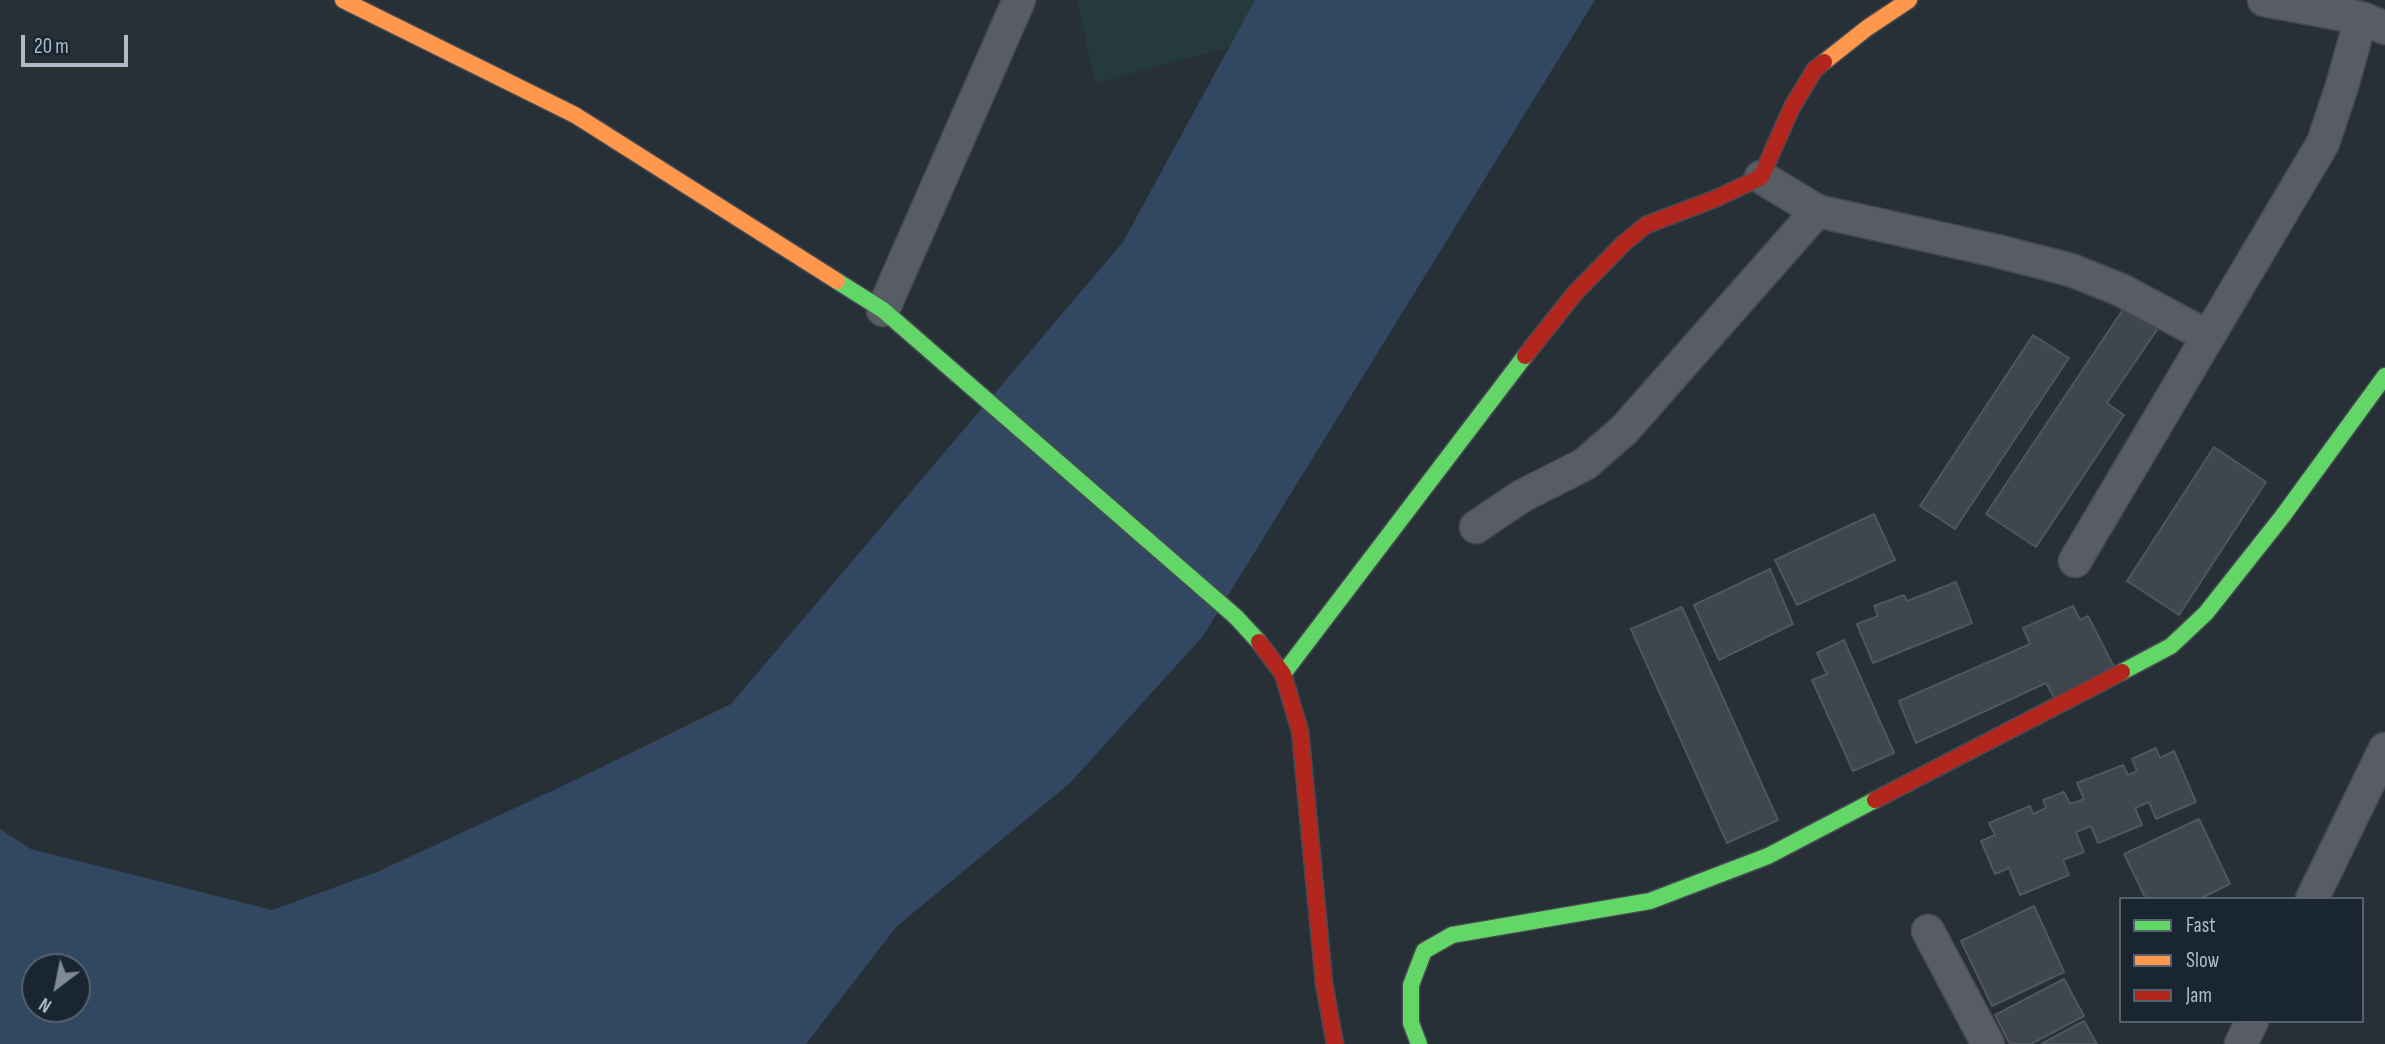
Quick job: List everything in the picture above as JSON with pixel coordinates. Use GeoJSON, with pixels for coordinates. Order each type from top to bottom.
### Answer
{"type":"FeatureCollection","features":[{"type":"Feature","properties":{"kind":"street"},"geometry":{"type":"LineString","coordinates":[[343,0],[575,115],[883,310],[1236,617],[1268,651],[1283,674],[1300,731],[1324,983],[1335,1044]]}},
{"type":"Feature","properties":{"kind":"street"},"geometry":{"type":"LineString","coordinates":[[883,310],[1018,0]]}},
{"type":"Feature","properties":{"kind":"street"},"geometry":{"type":"LineString","coordinates":[[1283,674],[1497,390],[1575,293],[1624,243],[1646,225],[1717,198],[1761,177],[1792,107],[1815,69],[1867,28],[1909,0]]}},
{"type":"Feature","properties":{"kind":"street"},"geometry":{"type":"LineString","coordinates":[[2075,561],[2323,143],[2342,86],[2373,23],[2264,0]]}},
{"type":"Feature","properties":{"kind":"street"},"geometry":{"type":"LineString","coordinates":[[1761,177],[1816,211],[2071,270],[2121,290],[2207,336]]}},
{"type":"Feature","properties":{"kind":"street"},"geometry":{"type":"LineString","coordinates":[[1476,527],[1522,496],[1585,464],[1625,429],[1816,211]]}},
{"type":"Feature","properties":{"kind":"street"},"geometry":{"type":"LineString","coordinates":[[1419,1044],[1412,1023],[1411,985],[1424,951],[1452,935],[1650,901],[1768,856],[2171,646],[2206,613],[2282,517],[2385,376]]}},
{"type":"Feature","properties":{"kind":"street"},"geometry":{"type":"LineString","coordinates":[[2313,897],[2385,749]]}},
{"type":"Feature","properties":{"kind":"street"},"geometry":{"type":"LineString","coordinates":[[1928,931],[1988,1044]]}},
{"type":"Feature","properties":{"kind":"street"},"geometry":{"type":"LineString","coordinates":[[2241,1044],[2251,1023]]}},
{"type":"Feature","properties":{"kind":"green space"},"geometry":{"type":"Polygon","coordinates":[[[1077,0],[1307,0],[1285,33],[1095,83],[1077,0]]]}},
{"type":"Feature","properties":{"kind":"water"},"geometry":{"type":"Polygon","coordinates":[[[1255,0],[1595,0],[1203,636],[1070,783],[896,927],[806,1044],[0,1044],[0,829],[31,849],[272,910],[377,872],[731,704],[1123,242],[1255,0]]]}},
{"type":"Feature","properties":{"kind":"building"},"geometry":{"type":"Polygon","coordinates":[[[2128,302],[2161,324],[2107,403],[2124,415],[2036,547],[1986,514],[2128,302]]]}},
{"type":"Feature","properties":{"kind":"building"},"geometry":{"type":"Polygon","coordinates":[[[2033,335],[2069,358],[1955,529],[1920,506],[2033,335]]]}},
{"type":"Feature","properties":{"kind":"building"},"geometry":{"type":"Polygon","coordinates":[[[2214,447],[2266,482],[2179,615],[2127,581],[2214,447]]]}},
{"type":"Feature","properties":{"kind":"building"},"geometry":{"type":"Polygon","coordinates":[[[1874,514],[1895,560],[1797,605],[1775,560],[1874,514]]]}},
{"type":"Feature","properties":{"kind":"building"},"geometry":{"type":"Polygon","coordinates":[[[1770,569],[1793,624],[1719,660],[1694,605],[1770,569]]]}},
{"type":"Feature","properties":{"kind":"building"},"geometry":{"type":"Polygon","coordinates":[[[1956,582],[1972,623],[1873,663],[1857,624],[1878,616],[1874,606],[1904,595],[1907,601],[1956,582]]]}},
{"type":"Feature","properties":{"kind":"building"},"geometry":{"type":"Polygon","coordinates":[[[2073,606],[2080,620],[2088,616],[2114,667],[2055,699],[2046,683],[1916,743],[1899,701],[2030,644],[2023,628],[2073,606]]]}},
{"type":"Feature","properties":{"kind":"building"},"geometry":{"type":"Polygon","coordinates":[[[1682,607],[1778,820],[1727,843],[1631,629],[1682,607]]]}},
{"type":"Feature","properties":{"kind":"building"},"geometry":{"type":"Polygon","coordinates":[[[1844,640],[1894,753],[1853,771],[1812,680],[1827,674],[1817,653],[1844,640]]]}},
{"type":"Feature","properties":{"kind":"building"},"geometry":{"type":"Polygon","coordinates":[[[2156,748],[2160,758],[2174,751],[2196,802],[2156,819],[2149,802],[2135,808],[2142,825],[2098,843],[2091,826],[2076,832],[2084,852],[2063,860],[2069,875],[2020,895],[2009,868],[1995,874],[1981,841],[1995,835],[1989,823],[2030,806],[2033,814],[2046,808],[2043,800],[2064,792],[2070,804],[2084,799],[2077,783],[2123,765],[2128,775],[2137,771],[2132,759],[2156,748]]]}},
{"type":"Feature","properties":{"kind":"building"},"geometry":{"type":"Polygon","coordinates":[[[2199,819],[2230,884],[2203,897],[2145,897],[2124,854],[2199,819]]]}},
{"type":"Feature","properties":{"kind":"building"},"geometry":{"type":"Polygon","coordinates":[[[2034,906],[2064,972],[1992,1006],[1961,941],[2034,906]]]}},
{"type":"Feature","properties":{"kind":"building"},"geometry":{"type":"Polygon","coordinates":[[[2064,979],[2084,1016],[2031,1044],[2010,1044],[1995,1015],[2064,979]]]}},
{"type":"Feature","properties":{"kind":"building"},"geometry":{"type":"Polygon","coordinates":[[[2084,1021],[2097,1044],[2041,1044],[2084,1021]]]}},
{"type":"Feature","properties":{"kind":"traffic: fast"},"geometry":{"type":"LineString","coordinates":[[837,281],[883,310],[1236,617],[1259,642]]}},
{"type":"Feature","properties":{"kind":"traffic: fast"},"geometry":{"type":"LineString","coordinates":[[1283,674],[1525,356]]}},
{"type":"Feature","properties":{"kind":"traffic: fast"},"geometry":{"type":"LineString","coordinates":[[2122,672],[2171,646],[2206,613],[2282,517],[2385,376]]}},
{"type":"Feature","properties":{"kind":"traffic: fast"},"geometry":{"type":"LineString","coordinates":[[1419,1044],[1411,1023],[1411,985],[1424,951],[1452,935],[1650,901],[1768,856],[1875,800]]}},
{"type":"Feature","properties":{"kind":"traffic: slow"},"geometry":{"type":"LineString","coordinates":[[343,0],[575,115],[837,281]]}},
{"type":"Feature","properties":{"kind":"traffic: slow"},"geometry":{"type":"LineString","coordinates":[[1824,62],[1867,28],[1909,0]]}},
{"type":"Feature","properties":{"kind":"traffic: jam"},"geometry":{"type":"LineString","coordinates":[[1525,356],[1575,293],[1624,243],[1646,225],[1717,198],[1761,177],[1792,107],[1815,69],[1824,62]]}},
{"type":"Feature","properties":{"kind":"traffic: jam"},"geometry":{"type":"LineString","coordinates":[[1259,642],[1283,674],[1300,731],[1324,983],[1335,1044]]}},
{"type":"Feature","properties":{"kind":"traffic: jam"},"geometry":{"type":"LineString","coordinates":[[1875,800],[2122,672]]}}]}
